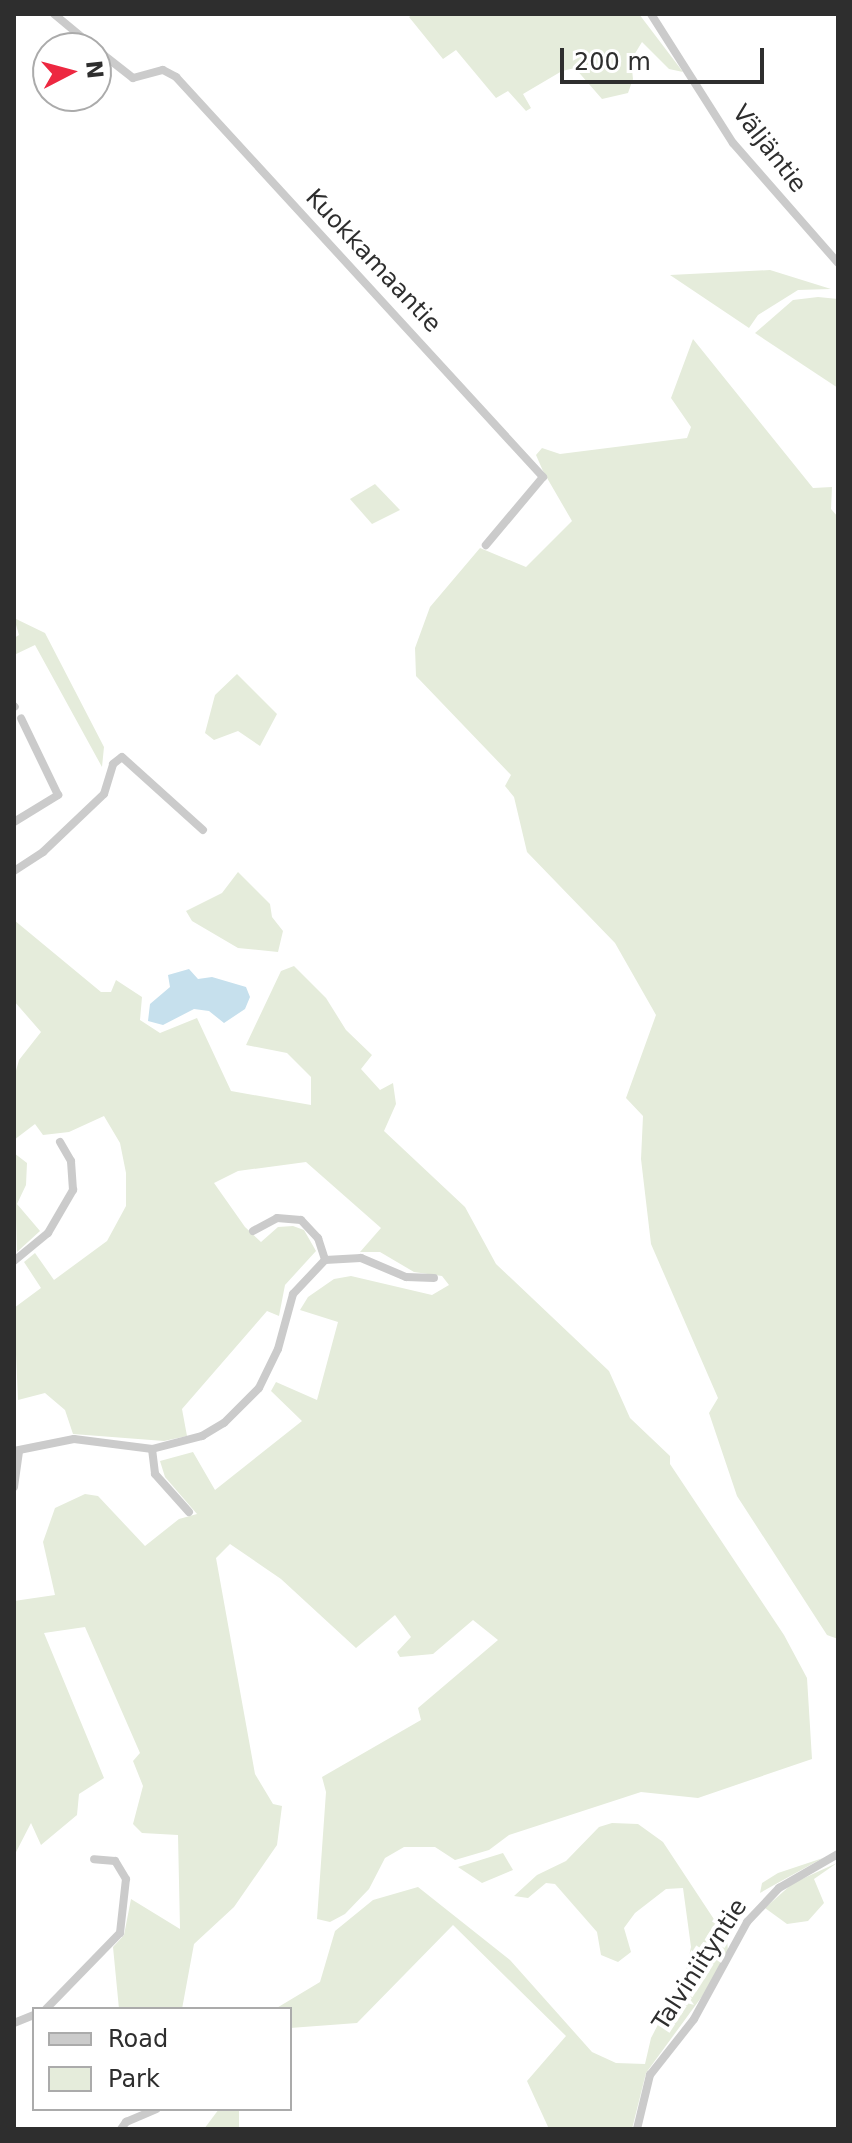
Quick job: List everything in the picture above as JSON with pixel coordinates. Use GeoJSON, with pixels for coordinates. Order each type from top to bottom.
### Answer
{"type":"FeatureCollection","features":[{"type":"Feature","properties":{"kind":"street","name":"Kuokkamaantie"},"geometry":{"type":"LineString","coordinates":[[54,14],[75,32]]}},
{"type":"Feature","properties":{"kind":"street","name":"Väljäntie"},"geometry":{"type":"LineString","coordinates":[[651,14],[733,143],[838,263]]}},
{"type":"Feature","properties":{"kind":"street","name":"Kuokkamaantie"},"geometry":{"type":"LineString","coordinates":[[112,62],[133,78],[163,70],[176,77],[543,477],[486,545]]}},
{"type":"Feature","properties":{"kind":"street"},"geometry":{"type":"LineString","coordinates":[[14,822],[58,795],[21,718]]}},
{"type":"Feature","properties":{"kind":"street"},"geometry":{"type":"LineString","coordinates":[[14,871],[43,852],[104,794],[113,764],[122,757],[203,830]]}},
{"type":"Feature","properties":{"kind":"street"},"geometry":{"type":"LineString","coordinates":[[14,1261],[48,1233],[73,1190],[71,1161],[60,1142]]}},
{"type":"Feature","properties":{"kind":"street"},"geometry":{"type":"LineString","coordinates":[[253,1231],[277,1218],[301,1220],[318,1238],[325,1260]]}},
{"type":"Feature","properties":{"kind":"street"},"geometry":{"type":"LineString","coordinates":[[14,1487],[17,1452],[74,1439],[152,1449],[202,1436],[241,1408],[269,1368],[293,1294],[325,1260],[361,1258],[406,1277],[434,1278]]}},
{"type":"Feature","properties":{"kind":"street"},"geometry":{"type":"LineString","coordinates":[[152,1449],[155,1474],[189,1512]]}},
{"type":"Feature","properties":{"kind":"street","name":"Talviniityntie"},"geometry":{"type":"LineString","coordinates":[[637,2129],[650,2075],[694,2019],[747,1922],[779,1888],[838,1854]]}},
{"type":"Feature","properties":{"kind":"street"},"geometry":{"type":"LineString","coordinates":[[48,2007],[120,1933],[126,1879],[115,1861],[94,1859]]}},
{"type":"Feature","properties":{"kind":"street"},"geometry":{"type":"LineString","coordinates":[[121,2129],[126,2122],[151,2111]]}},
{"type":"Feature","properties":{"kind":"green space"},"geometry":{"type":"Polygon","coordinates":[[[413,14],[639,14],[683,72],[669,69],[642,42],[631,60],[633,79],[628,93],[602,99],[575,68],[562,71],[523,94],[531,108],[526,111],[508,91],[496,98],[456,50],[443,59],[409,17],[413,14]]]}},
{"type":"Feature","properties":{"kind":"green space"},"geometry":{"type":"Polygon","coordinates":[[[770,270],[831,289],[798,290],[758,315],[749,328],[670,275],[770,270]]]}},
{"type":"Feature","properties":{"kind":"green space"},"geometry":{"type":"Polygon","coordinates":[[[818,297],[838,299],[838,388],[755,333],[793,300],[818,297]]]}},
{"type":"Feature","properties":{"kind":"green space"},"geometry":{"type":"Polygon","coordinates":[[[693,339],[813,488],[832,487],[831,509],[838,517],[838,1639],[827,1635],[737,1496],[709,1413],[718,1398],[651,1244],[641,1159],[643,1116],[626,1098],[656,1015],[615,943],[527,852],[514,797],[505,786],[511,775],[416,676],[415,648],[430,607],[480,548],[526,567],[572,521],[536,455],[542,448],[560,454],[687,438],[691,427],[671,398],[693,339]]]}},
{"type":"Feature","properties":{"kind":"green space"},"geometry":{"type":"Polygon","coordinates":[[[375,484],[400,510],[372,524],[350,499],[375,484]]]}},
{"type":"Feature","properties":{"kind":"green space"},"geometry":{"type":"Polygon","coordinates":[[[14,618],[45,633],[104,747],[102,767],[35,645],[14,655],[14,638],[19,635],[14,618]]]}},
{"type":"Feature","properties":{"kind":"green space"},"geometry":{"type":"Polygon","coordinates":[[[237,674],[277,714],[260,746],[238,731],[214,740],[205,733],[215,695],[237,674]]]}},
{"type":"Feature","properties":{"kind":"green space"},"geometry":{"type":"Polygon","coordinates":[[[238,872],[270,904],[272,917],[283,931],[278,952],[238,948],[192,921],[186,911],[222,893],[238,872]]]}},
{"type":"Feature","properties":{"kind":"green space"},"geometry":{"type":"Polygon","coordinates":[[[14,920],[101,992],[111,992],[116,980],[142,997],[140,1020],[160,1033],[197,1018],[231,1091],[311,1105],[311,1077],[287,1053],[246,1045],[281,971],[294,966],[326,998],[346,1030],[372,1055],[361,1069],[380,1090],[393,1083],[396,1104],[384,1131],[465,1207],[496,1264],[609,1371],[630,1418],[670,1456],[670,1464],[784,1635],[807,1678],[812,1759],[698,1798],[641,1792],[509,1835],[489,1850],[455,1860],[435,1847],[404,1847],[385,1858],[369,1889],[345,1914],[330,1922],[317,1919],[326,1792],[322,1777],[421,1720],[418,1708],[498,1640],[473,1620],[433,1654],[400,1657],[397,1652],[411,1637],[395,1615],[356,1648],[281,1579],[230,1544],[216,1558],[255,1774],[273,1804],[282,1806],[277,1845],[234,1907],[194,1944],[182,2007],[119,2007],[113,1947],[124,1935],[131,1899],[180,1929],[178,1835],[142,1833],[133,1824],[143,1786],[133,1761],[140,1753],[85,1627],[44,1633],[104,1778],[79,1794],[77,1815],[41,1845],[31,1823],[14,1856],[14,1601],[55,1595],[43,1542],[55,1508],[85,1494],[98,1496],[145,1546],[179,1519],[197,1514],[165,1477],[160,1461],[193,1452],[215,1490],[302,1421],[271,1391],[276,1382],[317,1400],[338,1322],[300,1310],[308,1297],[334,1279],[351,1276],[432,1295],[449,1285],[442,1276],[414,1272],[380,1252],[360,1252],[381,1228],[306,1162],[238,1171],[214,1183],[245,1227],[261,1242],[278,1227],[293,1226],[304,1230],[316,1251],[285,1285],[279,1316],[267,1311],[182,1409],[187,1436],[164,1441],[73,1434],[65,1410],[45,1393],[18,1400],[14,1308],[41,1288],[24,1262],[35,1253],[54,1280],[107,1241],[126,1206],[126,1173],[120,1143],[104,1116],[69,1132],[43,1135],[35,1124],[14,1140],[14,1078],[19,1060],[41,1032],[14,1001],[14,920]]]}},
{"type":"Feature","properties":{"kind":"green space"},"geometry":{"type":"Polygon","coordinates":[[[14,1153],[27,1163],[26,1185],[17,1204],[40,1231],[17,1252],[14,1153]]]}},
{"type":"Feature","properties":{"kind":"green space"},"geometry":{"type":"Polygon","coordinates":[[[612,1823],[638,1824],[663,1842],[727,1939],[728,1951],[703,1995],[646,2073],[632,2129],[549,2129],[527,2081],[566,2036],[453,1925],[357,2023],[292,2028],[292,2007],[278,2007],[320,1982],[335,1931],[373,1900],[418,1887],[510,1960],[592,2052],[616,2063],[645,2064],[651,2038],[686,1971],[691,1947],[683,1888],[666,1889],[635,1913],[624,1928],[631,1952],[618,1962],[601,1955],[597,1932],[555,1884],[546,1883],[528,1898],[514,1896],[537,1875],[566,1861],[599,1827],[612,1823]]]}},
{"type":"Feature","properties":{"kind":"green space"},"geometry":{"type":"Polygon","coordinates":[[[503,1853],[513,1870],[482,1883],[458,1867],[503,1853]]]}},
{"type":"Feature","properties":{"kind":"green space"},"geometry":{"type":"Polygon","coordinates":[[[823,1858],[760,1893],[762,1883],[778,1873],[823,1858]]]}},
{"type":"Feature","properties":{"kind":"green space"},"geometry":{"type":"Polygon","coordinates":[[[837,1863],[814,1879],[824,1903],[808,1921],[787,1924],[765,1908],[793,1883],[837,1863]]]}},
{"type":"Feature","properties":{"kind":"green space"},"geometry":{"type":"Polygon","coordinates":[[[218,2111],[239,2111],[239,2129],[204,2129],[218,2111]]]}},
{"type":"Feature","properties":{"kind":"water"},"geometry":{"type":"Polygon","coordinates":[[[189,969],[198,979],[212,977],[246,987],[250,997],[245,1009],[224,1023],[209,1011],[194,1009],[163,1025],[148,1021],[150,1004],[170,987],[168,975],[189,969]]]}}]}
